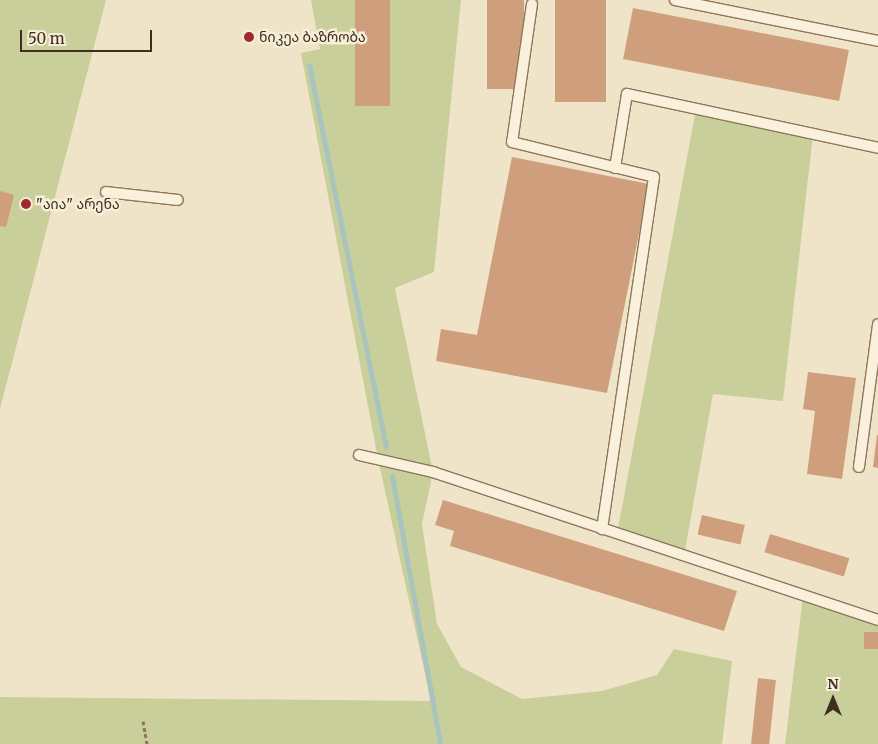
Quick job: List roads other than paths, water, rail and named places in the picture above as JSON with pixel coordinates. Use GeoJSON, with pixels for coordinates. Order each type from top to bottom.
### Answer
{"type":"FeatureCollection","features":[{"type":"Feature","properties":{"kind":"lane"},"geometry":{"type":"LineString","coordinates":[[675,0],[878,40]]}},
{"type":"Feature","properties":{"kind":"lane"},"geometry":{"type":"LineString","coordinates":[[730,11],[732,0]]}},
{"type":"Feature","properties":{"kind":"lane"},"geometry":{"type":"LineString","coordinates":[[532,4],[512,142],[654,177],[654,190],[602,529]]}},
{"type":"Feature","properties":{"kind":"lane"},"geometry":{"type":"LineString","coordinates":[[615,168],[627,94],[878,148]]}},
{"type":"Feature","properties":{"kind":"lane"},"geometry":{"type":"LineString","coordinates":[[106,192],[178,200]]}},
{"type":"Feature","properties":{"kind":"lane"},"geometry":{"type":"LineString","coordinates":[[859,467],[878,324]]}},
{"type":"Feature","properties":{"kind":"lane"},"geometry":{"type":"LineString","coordinates":[[359,455],[433,472],[878,620]]}},
{"type":"Feature","properties":{"kind":"waterway"},"geometry":{"type":"LineString","coordinates":[[309,65],[386,446]]}},
{"type":"Feature","properties":{"kind":"waterway"},"geometry":{"type":"LineString","coordinates":[[392,476],[440,744]]}},
{"type":"Feature","properties":{"kind":"place","name":"ნიკეა ბაზრობა"},"geometry":{"type":"Point","coordinates":[249,37]}},
{"type":"Feature","properties":{"kind":"place","name":"\"აია\" არენა"},"geometry":{"type":"Point","coordinates":[26,204]}}]}
